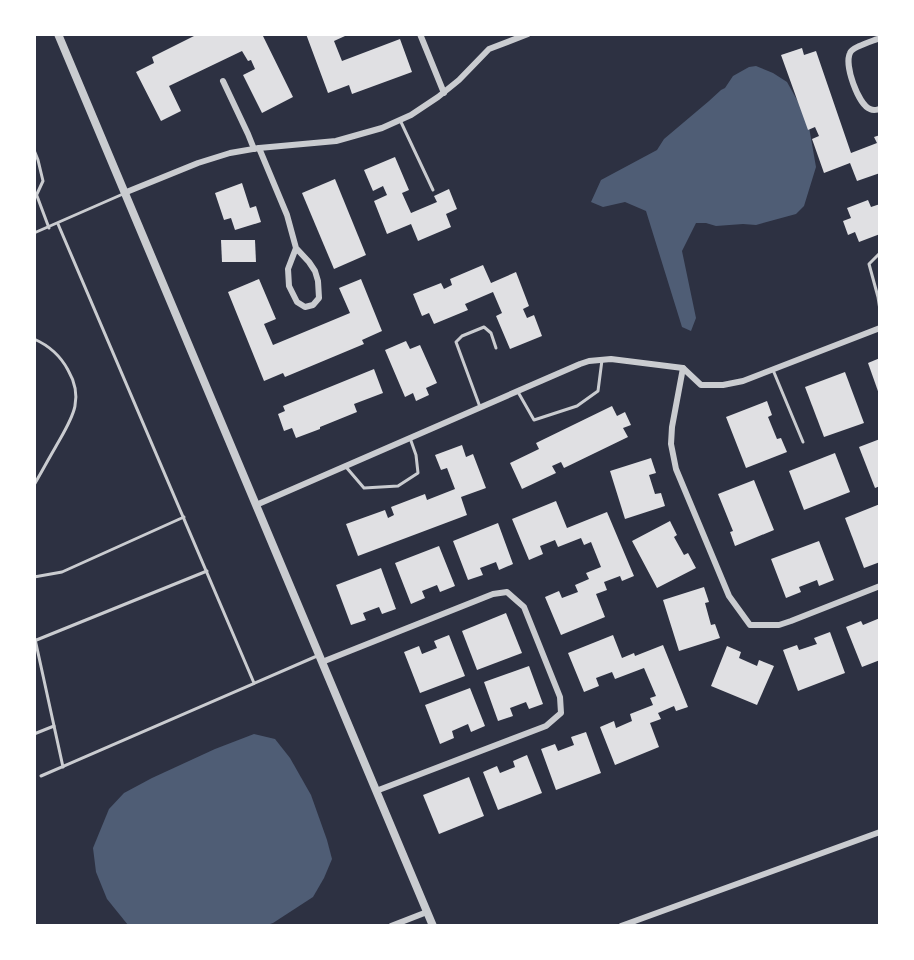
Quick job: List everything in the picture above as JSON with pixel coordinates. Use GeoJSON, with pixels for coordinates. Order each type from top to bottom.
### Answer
{"type":"FeatureCollection","features":[{"type":"Feature","properties":{"kind":"street"},"geometry":{"type":"LineString","coordinates":[[58,34],[433,926]]}},
{"type":"Feature","properties":{"kind":"street"},"geometry":{"type":"LineString","coordinates":[[420,34],[444,93]]}},
{"type":"Feature","properties":{"kind":"street"},"geometry":{"type":"LineString","coordinates":[[124,193],[198,163],[230,153],[256,148],[336,141],[382,128],[411,115],[444,93],[489,49],[528,34]]}},
{"type":"Feature","properties":{"kind":"street"},"geometry":{"type":"LineString","coordinates":[[879,38],[854,49],[849,56],[858,96],[869,108],[879,109]]}},
{"type":"Feature","properties":{"kind":"street"},"geometry":{"type":"LineString","coordinates":[[222,81],[287,215],[296,248],[315,270],[319,298],[313,305],[305,307],[297,302],[289,286],[288,269],[296,248]]}},
{"type":"Feature","properties":{"kind":"street"},"geometry":{"type":"LineString","coordinates":[[256,505],[589,361],[611,359],[683,368],[701,385],[714,386],[743,381],[879,328]]}},
{"type":"Feature","properties":{"kind":"street"},"geometry":{"type":"LineString","coordinates":[[683,368],[672,427],[671,444],[676,469],[729,596],[750,625],[779,625],[879,586]]}},
{"type":"Feature","properties":{"kind":"street"},"geometry":{"type":"LineString","coordinates":[[320,659],[493,594],[507,592],[524,607],[560,697],[561,713],[546,726],[376,791]]}},
{"type":"Feature","properties":{"kind":"street"},"geometry":{"type":"LineString","coordinates":[[621,926],[879,832]]}},
{"type":"Feature","properties":{"kind":"street"},"geometry":{"type":"LineString","coordinates":[[390,926],[427,912]]}},
{"type":"Feature","properties":{"kind":"lane"},"geometry":{"type":"LineString","coordinates":[[400,120],[433,190]]}},
{"type":"Feature","properties":{"kind":"lane"},"geometry":{"type":"LineString","coordinates":[[34,150],[43,181],[35,196],[49,228]]}},
{"type":"Feature","properties":{"kind":"lane"},"geometry":{"type":"LineString","coordinates":[[34,239],[35,233],[124,193]]}},
{"type":"Feature","properties":{"kind":"lane"},"geometry":{"type":"LineString","coordinates":[[58,224],[254,683]]}},
{"type":"Feature","properties":{"kind":"lane"},"geometry":{"type":"LineString","coordinates":[[879,253],[869,264],[879,296],[879,310]]}},
{"type":"Feature","properties":{"kind":"lane"},"geometry":{"type":"LineString","coordinates":[[480,407],[456,342],[462,336],[484,327],[491,333],[496,348]]}},
{"type":"Feature","properties":{"kind":"lane"},"geometry":{"type":"LineString","coordinates":[[34,339],[61,357],[76,391],[76,407],[34,485]]}},
{"type":"Feature","properties":{"kind":"lane"},"geometry":{"type":"LineString","coordinates":[[518,391],[534,420],[578,406],[598,391],[602,360]]}},
{"type":"Feature","properties":{"kind":"lane"},"geometry":{"type":"LineString","coordinates":[[773,370],[803,442]]}},
{"type":"Feature","properties":{"kind":"lane"},"geometry":{"type":"LineString","coordinates":[[345,466],[364,488],[398,486],[417,473],[416,455],[410,438]]}},
{"type":"Feature","properties":{"kind":"lane"},"geometry":{"type":"LineString","coordinates":[[34,577],[62,572],[184,517]]}},
{"type":"Feature","properties":{"kind":"lane"},"geometry":{"type":"LineString","coordinates":[[63,766],[35,640],[207,571]]}},
{"type":"Feature","properties":{"kind":"lane"},"geometry":{"type":"LineString","coordinates":[[41,776],[254,683],[320,659]]}},
{"type":"Feature","properties":{"kind":"lane"},"geometry":{"type":"LineString","coordinates":[[34,734],[54,726]]}},
{"type":"Feature","properties":{"kind":"water"},"geometry":{"type":"Polygon","coordinates":[[[756,66],[787,82],[805,114],[816,167],[804,206],[796,214],[756,225],[716,226],[696,223],[682,251],[696,318],[691,331],[682,327],[646,211],[625,202],[603,207],[591,202],[601,180],[657,150],[664,139],[725,88],[733,76],[749,67],[756,66]]]}},
{"type":"Feature","properties":{"kind":"water"},"geometry":{"type":"Polygon","coordinates":[[[254,734],[275,739],[290,758],[311,795],[332,859],[313,897],[267,925],[128,925],[107,899],[96,872],[93,848],[109,809],[124,793],[152,778],[254,734]]]}},
{"type":"Feature","properties":{"kind":"building"},"geometry":{"type":"Polygon","coordinates":[[[198,34],[262,34],[293,97],[262,113],[243,75],[255,69],[251,60],[248,61],[242,51],[169,86],[181,111],[161,121],[136,72],[154,63],[152,57],[198,34]]]}},
{"type":"Feature","properties":{"kind":"building"},"geometry":{"type":"Polygon","coordinates":[[[306,34],[345,34],[334,41],[342,61],[400,39],[412,72],[352,94],[349,85],[328,93],[306,34]]]}},
{"type":"Feature","properties":{"kind":"building"},"geometry":{"type":"Polygon","coordinates":[[[802,48],[804,55],[816,51],[851,153],[877,143],[874,137],[880,135],[880,173],[857,181],[850,163],[824,173],[812,139],[819,136],[815,127],[808,130],[781,55],[802,48]]]}},
{"type":"Feature","properties":{"kind":"building"},"geometry":{"type":"Polygon","coordinates":[[[395,157],[409,190],[402,193],[411,213],[437,202],[434,196],[449,189],[457,209],[446,214],[451,227],[418,241],[411,224],[387,234],[374,201],[387,195],[383,186],[373,191],[364,170],[395,157]]]}},
{"type":"Feature","properties":{"kind":"building"},"geometry":{"type":"Polygon","coordinates":[[[335,179],[366,255],[334,269],[302,193],[335,179]]]}},
{"type":"Feature","properties":{"kind":"building"},"geometry":{"type":"Polygon","coordinates":[[[242,183],[250,208],[256,206],[261,222],[235,230],[231,218],[224,220],[215,193],[242,183]]]}},
{"type":"Feature","properties":{"kind":"building"},"geometry":{"type":"Polygon","coordinates":[[[868,200],[871,207],[880,204],[880,234],[859,242],[855,232],[848,235],[843,221],[851,218],[847,208],[868,200]]]}},
{"type":"Feature","properties":{"kind":"building"},"geometry":{"type":"Polygon","coordinates":[[[221,240],[255,240],[256,262],[222,262],[221,240]]]}},
{"type":"Feature","properties":{"kind":"building"},"geometry":{"type":"Polygon","coordinates":[[[483,265],[491,283],[516,272],[529,306],[523,309],[527,318],[534,315],[542,336],[510,349],[496,316],[502,313],[493,292],[465,304],[468,310],[434,324],[429,313],[422,316],[413,294],[441,283],[444,289],[452,285],[450,279],[483,265]]]}},
{"type":"Feature","properties":{"kind":"building"},"geometry":{"type":"Polygon","coordinates":[[[259,279],[276,319],[264,324],[273,345],[350,313],[339,288],[361,279],[382,331],[362,340],[364,344],[285,377],[283,373],[264,381],[228,292],[259,279]]]}},
{"type":"Feature","properties":{"kind":"building"},"geometry":{"type":"Polygon","coordinates":[[[406,341],[410,349],[420,345],[437,383],[426,388],[429,395],[416,401],[413,393],[405,397],[385,350],[406,341]]]}},
{"type":"Feature","properties":{"kind":"building"},"geometry":{"type":"Polygon","coordinates":[[[880,358],[880,394],[879,394],[868,363],[880,358]]]}},
{"type":"Feature","properties":{"kind":"building"},"geometry":{"type":"Polygon","coordinates":[[[374,369],[383,393],[354,404],[357,412],[296,438],[292,428],[284,431],[278,414],[285,411],[283,406],[374,369]]]}},
{"type":"Feature","properties":{"kind":"building"},"geometry":{"type":"Polygon","coordinates":[[[845,372],[864,423],[824,437],[805,387],[845,372]]]}},
{"type":"Feature","properties":{"kind":"building"},"geometry":{"type":"Polygon","coordinates":[[[767,401],[772,415],[768,417],[777,439],[781,438],[787,452],[746,468],[726,417],[767,401]]]}},
{"type":"Feature","properties":{"kind":"building"},"geometry":{"type":"Polygon","coordinates":[[[612,406],[617,416],[625,412],[631,425],[623,428],[628,437],[564,468],[561,462],[552,466],[556,473],[522,489],[510,463],[539,449],[536,443],[612,406]]]}},
{"type":"Feature","properties":{"kind":"building"},"geometry":{"type":"Polygon","coordinates":[[[880,439],[880,486],[875,488],[859,447],[880,439]]]}},
{"type":"Feature","properties":{"kind":"building"},"geometry":{"type":"Polygon","coordinates":[[[462,445],[466,457],[473,454],[486,488],[461,497],[467,515],[358,556],[346,524],[385,510],[388,518],[394,515],[391,507],[425,494],[427,500],[455,489],[447,468],[441,470],[435,455],[462,445]]]}},
{"type":"Feature","properties":{"kind":"building"},"geometry":{"type":"Polygon","coordinates":[[[835,453],[850,492],[804,510],[789,471],[835,453]]]}},
{"type":"Feature","properties":{"kind":"building"},"geometry":{"type":"Polygon","coordinates":[[[651,458],[656,473],[649,475],[655,494],[661,493],[665,506],[625,519],[610,471],[651,458]]]}},
{"type":"Feature","properties":{"kind":"building"},"geometry":{"type":"Polygon","coordinates":[[[754,480],[774,530],[735,546],[730,532],[733,531],[718,494],[754,480]]]}},
{"type":"Feature","properties":{"kind":"building"},"geometry":{"type":"Polygon","coordinates":[[[556,501],[567,528],[607,512],[634,576],[622,581],[620,576],[604,582],[607,590],[596,594],[605,617],[561,635],[545,597],[559,591],[562,598],[578,592],[575,585],[589,579],[586,573],[601,567],[591,542],[584,545],[581,538],[558,547],[555,540],[540,546],[543,554],[529,560],[512,519],[556,501]]]}},
{"type":"Feature","properties":{"kind":"building"},"geometry":{"type":"Polygon","coordinates":[[[880,504],[880,562],[864,568],[845,518],[880,504]]]}},
{"type":"Feature","properties":{"kind":"building"},"geometry":{"type":"Polygon","coordinates":[[[670,521],[677,535],[674,537],[684,555],[688,553],[696,568],[657,588],[632,541],[670,521]]]}},
{"type":"Feature","properties":{"kind":"building"},"geometry":{"type":"Polygon","coordinates":[[[498,523],[513,564],[499,570],[496,562],[480,568],[483,575],[468,580],[453,541],[498,523]]]}},
{"type":"Feature","properties":{"kind":"building"},"geometry":{"type":"Polygon","coordinates":[[[819,541],[834,580],[819,586],[817,580],[799,587],[801,592],[786,598],[771,559],[819,541]]]}},
{"type":"Feature","properties":{"kind":"building"},"geometry":{"type":"Polygon","coordinates":[[[439,546],[455,586],[440,592],[437,585],[422,591],[425,598],[411,604],[395,563],[439,546]]]}},
{"type":"Feature","properties":{"kind":"building"},"geometry":{"type":"Polygon","coordinates":[[[381,568],[396,609],[382,614],[379,607],[363,613],[366,620],[351,625],[336,585],[381,568]]]}},
{"type":"Feature","properties":{"kind":"building"},"geometry":{"type":"Polygon","coordinates":[[[704,587],[709,602],[705,603],[711,625],[715,624],[720,638],[679,651],[663,600],[704,587]]]}},
{"type":"Feature","properties":{"kind":"building"},"geometry":{"type":"Polygon","coordinates":[[[506,613],[522,653],[477,670],[462,631],[506,613]]]}},
{"type":"Feature","properties":{"kind":"building"},"geometry":{"type":"Polygon","coordinates":[[[880,618],[880,660],[862,667],[846,627],[861,621],[863,625],[880,618]]]}},
{"type":"Feature","properties":{"kind":"building"},"geometry":{"type":"Polygon","coordinates":[[[830,632],[845,673],[798,691],[783,650],[797,645],[799,650],[817,644],[814,638],[830,632]]]}},
{"type":"Feature","properties":{"kind":"building"},"geometry":{"type":"Polygon","coordinates":[[[449,635],[465,676],[420,693],[404,652],[419,646],[422,654],[437,648],[434,641],[449,635]]]}},
{"type":"Feature","properties":{"kind":"building"},"geometry":{"type":"Polygon","coordinates":[[[613,635],[622,658],[634,653],[635,656],[663,645],[688,707],[676,711],[674,706],[658,713],[661,719],[650,723],[659,747],[615,765],[600,727],[614,721],[616,728],[632,721],[630,714],[653,705],[650,698],[656,696],[644,668],[615,679],[612,672],[596,678],[599,686],[584,692],[568,653],[613,635]]]}},
{"type":"Feature","properties":{"kind":"building"},"geometry":{"type":"Polygon","coordinates":[[[727,646],[741,652],[739,658],[757,666],[759,660],[774,666],[757,705],[711,686],[727,646]]]}},
{"type":"Feature","properties":{"kind":"building"},"geometry":{"type":"Polygon","coordinates":[[[529,666],[543,704],[529,709],[526,702],[510,708],[513,716],[498,721],[484,682],[529,666]]]}},
{"type":"Feature","properties":{"kind":"building"},"geometry":{"type":"Polygon","coordinates":[[[470,688],[485,726],[471,732],[468,724],[452,731],[454,738],[440,744],[425,705],[470,688]]]}},
{"type":"Feature","properties":{"kind":"building"},"geometry":{"type":"Polygon","coordinates":[[[586,732],[601,773],[556,790],[541,749],[555,744],[558,751],[574,745],[571,737],[586,732]]]}},
{"type":"Feature","properties":{"kind":"building"},"geometry":{"type":"Polygon","coordinates":[[[527,755],[542,793],[498,810],[483,772],[497,766],[500,773],[515,767],[513,761],[527,755]]]}},
{"type":"Feature","properties":{"kind":"building"},"geometry":{"type":"Polygon","coordinates":[[[469,777],[484,816],[439,834],[423,795],[469,777]]]}}]}
